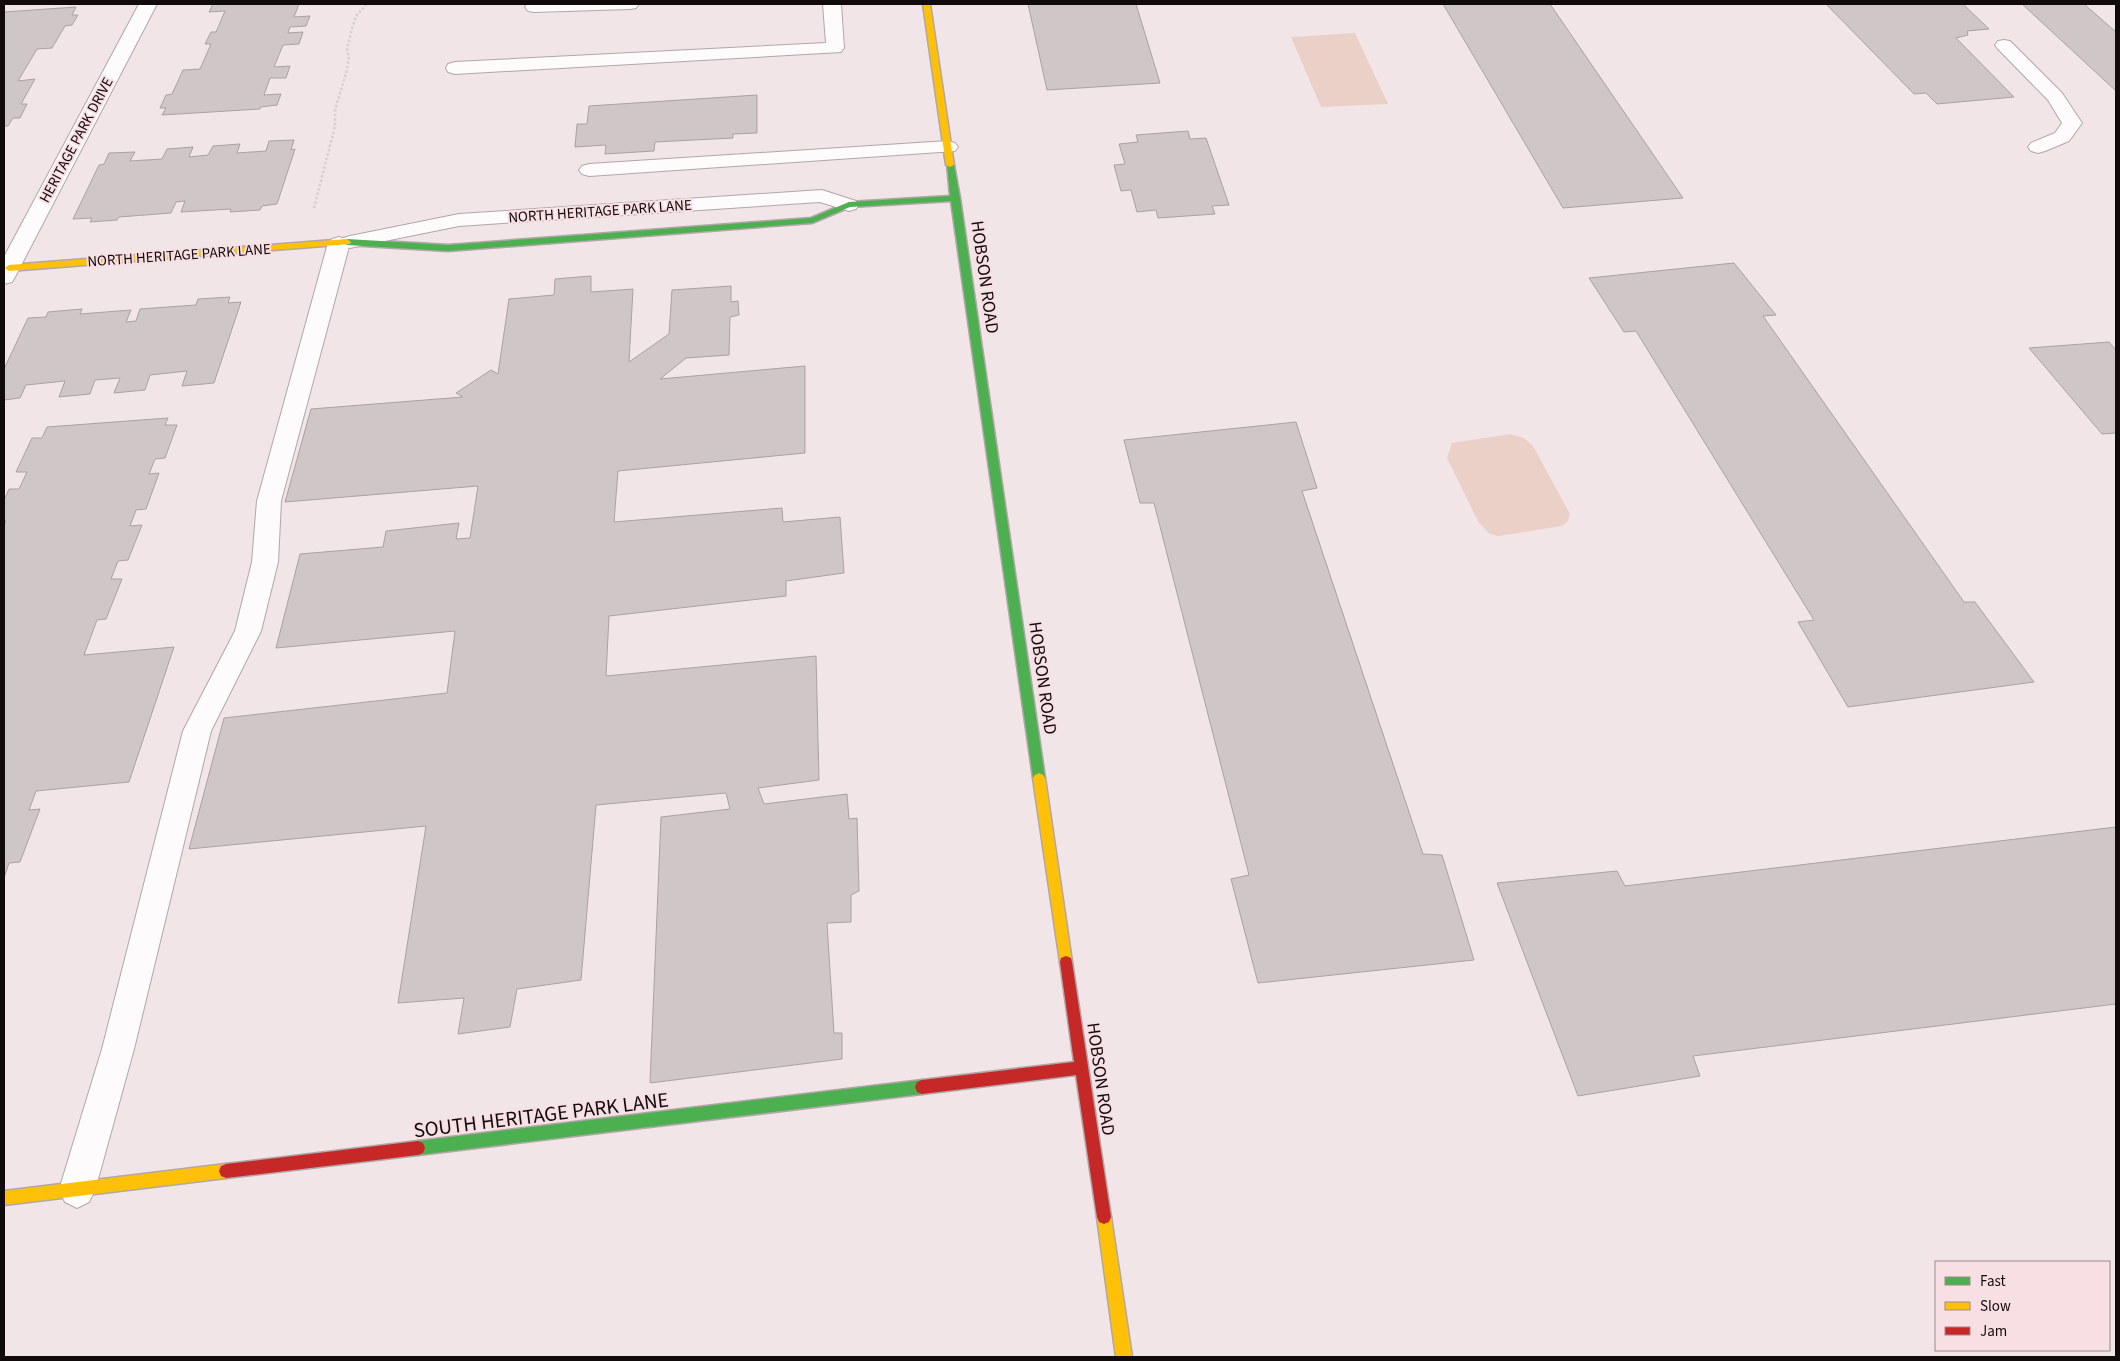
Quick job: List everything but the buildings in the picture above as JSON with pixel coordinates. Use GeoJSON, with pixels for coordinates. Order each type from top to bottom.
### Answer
{"type":"FeatureCollection","features":[{"type":"Feature","properties":{"kind":"street","name":"HERITAGE PARK DRIVE"},"geometry":{"type":"LineString","coordinates":[[6,272],[148,4]]}},
{"type":"Feature","properties":{"kind":"street"},"geometry":{"type":"LineString","coordinates":[[534,8],[630,4]]}},
{"type":"Feature","properties":{"kind":"street"},"geometry":{"type":"LineString","coordinates":[[455,68],[835,48],[832,4]]}},
{"type":"Feature","properties":{"kind":"street","name":"HOBSON ROAD"},"geometry":{"type":"LineString","coordinates":[[926,4],[956,198],[1124,1357]]}},
{"type":"Feature","properties":{"kind":"street"},"geometry":{"type":"LineString","coordinates":[[2004,45],[2055,97],[2072,123],[2062,137],[2038,146]]}},
{"type":"Feature","properties":{"kind":"street"},"geometry":{"type":"LineString","coordinates":[[589,170],[948,147]]}},
{"type":"Feature","properties":{"kind":"street","name":"NORTH HERITAGE PARK LANE"},"geometry":{"type":"LineString","coordinates":[[6,272],[344,243],[468,220],[822,196],[849,205],[956,198]]}},
{"type":"Feature","properties":{"kind":"street"},"geometry":{"type":"LineString","coordinates":[[77,1190],[118,1049],[197,730],[248,631],[264,562],[269,501],[344,243]]}},
{"type":"Feature","properties":{"kind":"street","name":"SOUTH HERITAGE PARK LANE"},"geometry":{"type":"LineString","coordinates":[[4,1198],[1082,1068]]}},
{"type":"Feature","properties":{"kind":"path"},"geometry":{"type":"LineString","coordinates":[[302,246],[326,166],[334,126],[335,110],[347,70],[347,49],[352,29],[356,16],[367,4]]}},
{"type":"Feature","properties":{"kind":"shaded area"},"geometry":{"type":"Polygon","coordinates":[[[1355,33],[1388,104],[1321,107],[1291,37],[1355,33]]]}},
{"type":"Feature","properties":{"kind":"shaded area"},"geometry":{"type":"Polygon","coordinates":[[[1510,434],[1524,438],[1533,446],[1570,514],[1568,521],[1562,526],[1498,536],[1490,534],[1479,523],[1447,458],[1452,443],[1510,434]]]}},
{"type":"Feature","properties":{"kind":"traffic: fast"},"geometry":{"type":"LineString","coordinates":[[950,165],[1039,778]]}},
{"type":"Feature","properties":{"kind":"traffic: fast"},"geometry":{"type":"LineString","coordinates":[[347,242],[448,248],[812,220],[849,205],[956,198]]}},
{"type":"Feature","properties":{"kind":"traffic: fast"},"geometry":{"type":"LineString","coordinates":[[418,1148],[922,1087]]}},
{"type":"Feature","properties":{"kind":"traffic: slow"},"geometry":{"type":"LineString","coordinates":[[926,4],[950,165]]}},
{"type":"Feature","properties":{"kind":"traffic: slow"},"geometry":{"type":"LineString","coordinates":[[9,268],[347,242]]}},
{"type":"Feature","properties":{"kind":"traffic: slow"},"geometry":{"type":"LineString","coordinates":[[1039,778],[1066,962]]}},
{"type":"Feature","properties":{"kind":"traffic: slow"},"geometry":{"type":"LineString","coordinates":[[4,1198],[226,1171]]}},
{"type":"Feature","properties":{"kind":"traffic: slow"},"geometry":{"type":"LineString","coordinates":[[1104,1217],[1124,1357]]}},
{"type":"Feature","properties":{"kind":"traffic: jam"},"geometry":{"type":"LineString","coordinates":[[1066,962],[1104,1217]]}},
{"type":"Feature","properties":{"kind":"traffic: jam"},"geometry":{"type":"LineString","coordinates":[[922,1087],[1082,1068]]}},
{"type":"Feature","properties":{"kind":"traffic: jam"},"geometry":{"type":"LineString","coordinates":[[226,1171],[418,1148]]}}]}
